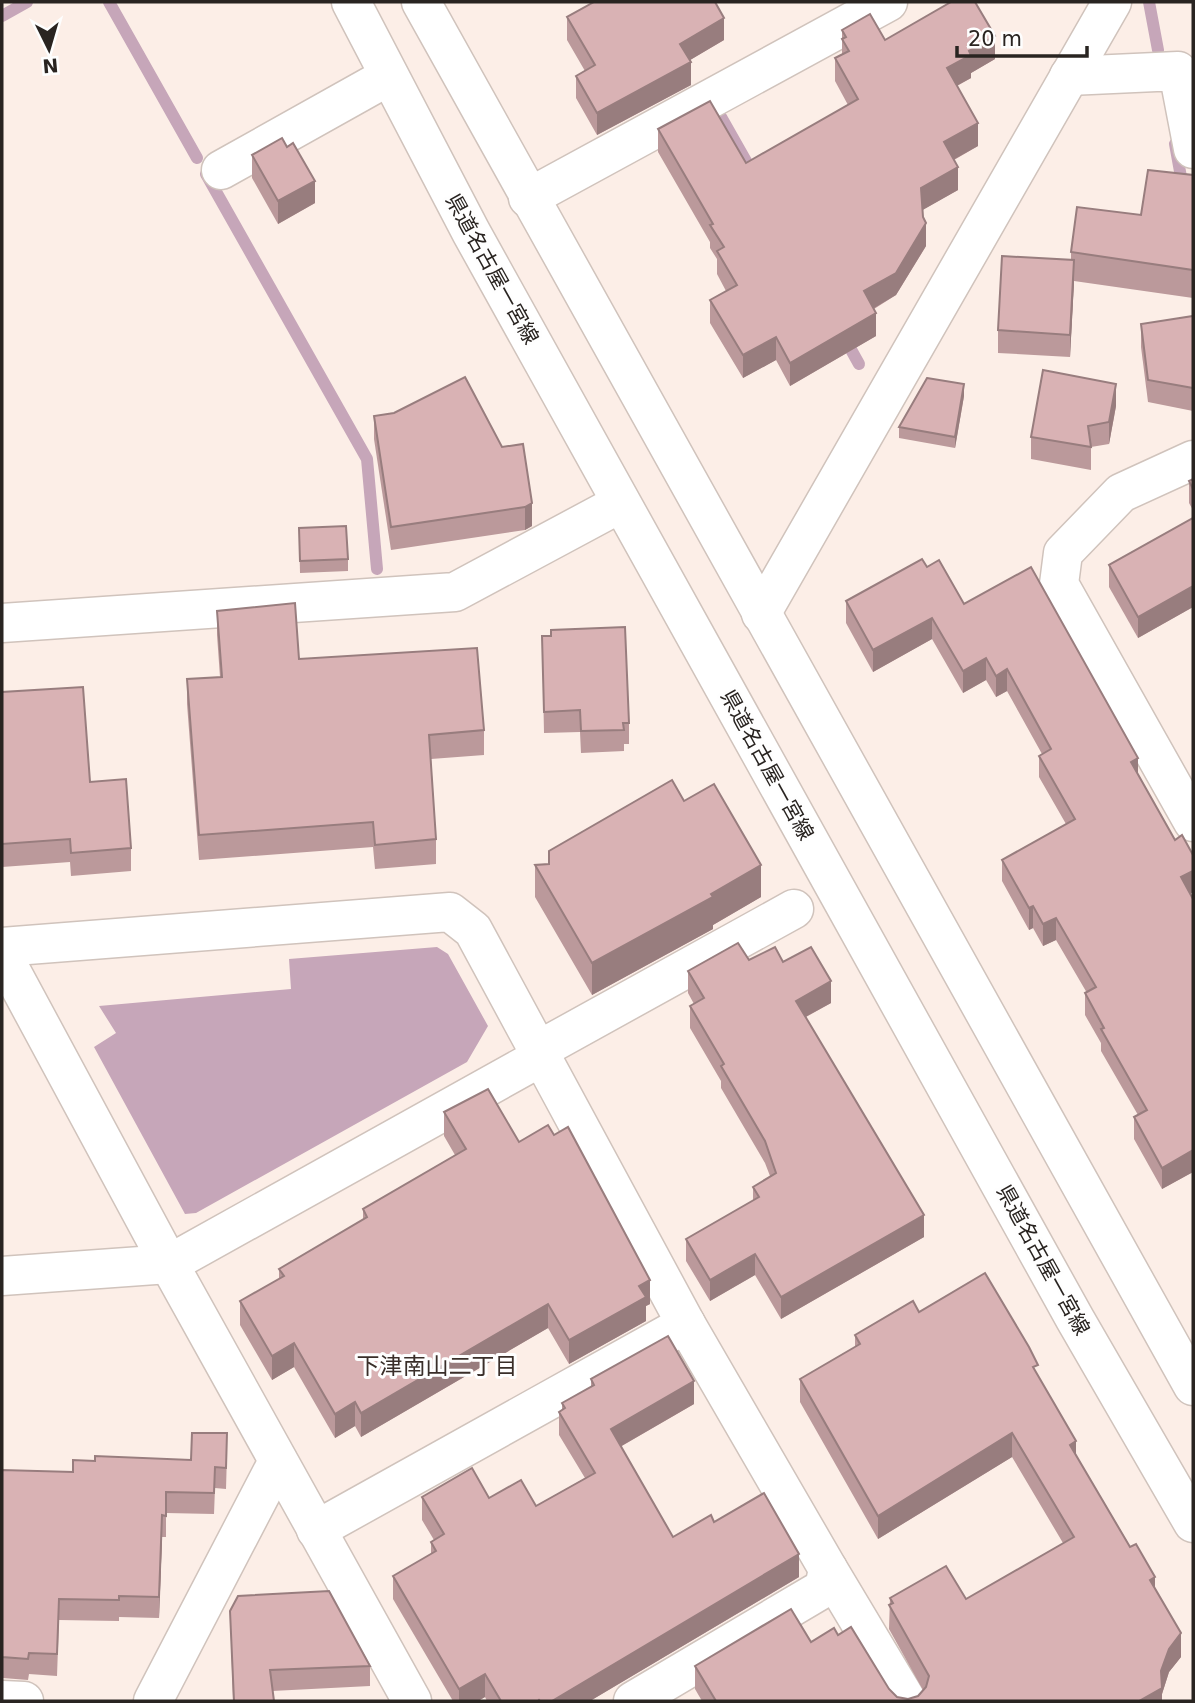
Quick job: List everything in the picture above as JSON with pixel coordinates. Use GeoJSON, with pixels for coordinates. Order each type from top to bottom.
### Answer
{"type":"FeatureCollection","features":[{"type":"Feature","properties":{"kind":"street","name":"県道名古屋一宮線"},"geometry":{"type":"LineString","coordinates":[[351,2],[471,232],[621,503],[1075,1319],[1193,1523]]}},
{"type":"Feature","properties":{"kind":"street"},"geometry":{"type":"LineString","coordinates":[[421,2],[1193,1386]]}},
{"type":"Feature","properties":{"kind":"street"},"geometry":{"type":"LineString","coordinates":[[528,198],[888,2]]}},
{"type":"Feature","properties":{"kind":"street"},"geometry":{"type":"LineString","coordinates":[[761,614],[1112,2]]}},
{"type":"Feature","properties":{"kind":"street"},"geometry":{"type":"LineString","coordinates":[[1069,76],[1178,71],[1193,149]]}},
{"type":"Feature","properties":{"kind":"street"},"geometry":{"type":"LineString","coordinates":[[221,170],[389,76]]}},
{"type":"Feature","properties":{"kind":"street"},"geometry":{"type":"LineString","coordinates":[[1193,460],[1121,493],[1063,552],[1059,584],[1193,822]]}},
{"type":"Feature","properties":{"kind":"street"},"geometry":{"type":"LineString","coordinates":[[2,623],[455,592],[621,503]]}},
{"type":"Feature","properties":{"kind":"street"},"geometry":{"type":"LineString","coordinates":[[2,1276],[169,1264],[793,909]]}},
{"type":"Feature","properties":{"kind":"street"},"geometry":{"type":"LineString","coordinates":[[412,1701],[169,1264],[2,954],[450,912],[473,930],[686,1324],[907,1701]]}},
{"type":"Feature","properties":{"kind":"street"},"geometry":{"type":"LineString","coordinates":[[316,1530],[686,1324]]}},
{"type":"Feature","properties":{"kind":"street"},"geometry":{"type":"LineString","coordinates":[[153,1701],[278,1461]]}},
{"type":"Feature","properties":{"kind":"street"},"geometry":{"type":"LineString","coordinates":[[633,1701],[824,1588],[828,1569]]}},
{"type":"Feature","properties":{"kind":"street"},"geometry":{"type":"LineString","coordinates":[[2,1700],[24,1701]]}},
{"type":"Feature","properties":{"kind":"shaded area"},"geometry":{"type":"Polygon","coordinates":[[[437,947],[448,954],[488,1026],[467,1062],[196,1213],[185,1214],[94,1047],[116,1033],[99,1006],[291,989],[289,959],[437,947]]]}},
{"type":"Feature","properties":{"kind":"building"},"geometry":{"type":"Polygon","coordinates":[[[594,2],[715,2],[724,18],[680,44],[691,62],[597,113],[576,76],[595,65],[567,17],[594,2]]]}},
{"type":"Feature","properties":{"kind":"building"},"geometry":{"type":"Polygon","coordinates":[[[951,2],[975,2],[995,36],[969,51],[971,55],[947,68],[978,123],[944,142],[958,167],[921,188],[923,217],[926,223],[896,273],[864,291],[876,313],[790,363],[776,337],[743,355],[710,300],[737,285],[717,251],[724,247],[658,129],[710,101],[746,163],[858,99],[835,58],[849,51],[842,39],[846,37],[842,30],[870,14],[885,40],[951,2]]]}},
{"type":"Feature","properties":{"kind":"building"},"geometry":{"type":"Polygon","coordinates":[[[282,138],[287,147],[293,143],[315,181],[278,201],[252,155],[282,138]]]}},
{"type":"Feature","properties":{"kind":"building"},"geometry":{"type":"Polygon","coordinates":[[[1148,170],[1193,175],[1193,270],[1071,252],[1077,207],[1141,215],[1148,170]]]}},
{"type":"Feature","properties":{"kind":"building"},"geometry":{"type":"Polygon","coordinates":[[[1002,256],[1074,260],[1070,335],[998,330],[1002,256]]]}},
{"type":"Feature","properties":{"kind":"building"},"geometry":{"type":"Polygon","coordinates":[[[1193,316],[1193,388],[1148,380],[1141,324],[1193,316]]]}},
{"type":"Feature","properties":{"kind":"building"},"geometry":{"type":"Polygon","coordinates":[[[1043,370],[1116,384],[1109,422],[1088,426],[1091,447],[1031,437],[1043,370]]]}},
{"type":"Feature","properties":{"kind":"building"},"geometry":{"type":"Polygon","coordinates":[[[465,377],[502,447],[523,444],[532,503],[525,507],[391,527],[374,416],[394,413],[465,377]]]}},
{"type":"Feature","properties":{"kind":"building"},"geometry":{"type":"Polygon","coordinates":[[[927,378],[964,384],[955,437],[899,427],[927,378]]]}},
{"type":"Feature","properties":{"kind":"building"},"geometry":{"type":"Polygon","coordinates":[[[1193,518],[1193,586],[1138,617],[1109,565],[1193,518]]]}},
{"type":"Feature","properties":{"kind":"building"},"geometry":{"type":"Polygon","coordinates":[[[346,526],[348,559],[300,561],[299,528],[346,526]]]}},
{"type":"Feature","properties":{"kind":"building"},"geometry":{"type":"Polygon","coordinates":[[[922,559],[927,567],[939,560],[964,604],[1031,567],[1138,758],[1131,762],[1175,840],[1182,835],[1193,855],[1193,871],[1181,877],[1193,899],[1193,1150],[1162,1168],[1134,1117],[1147,1110],[1101,1029],[1104,1028],[1085,993],[1096,987],[1056,918],[1043,924],[1033,906],[1029,908],[1002,860],[1075,819],[1039,756],[1051,749],[1007,669],[996,676],[986,658],[963,671],[932,618],[873,650],[846,601],[922,559]]]}},
{"type":"Feature","properties":{"kind":"building"},"geometry":{"type":"Polygon","coordinates":[[[295,603],[299,659],[477,648],[484,730],[429,735],[436,839],[375,845],[373,822],[199,835],[187,679],[222,677],[217,611],[295,603]]]}},
{"type":"Feature","properties":{"kind":"building"},"geometry":{"type":"Polygon","coordinates":[[[625,627],[629,723],[623,723],[624,730],[581,731],[580,710],[544,712],[542,636],[551,636],[551,630],[625,627]]]}},
{"type":"Feature","properties":{"kind":"building"},"geometry":{"type":"Polygon","coordinates":[[[83,687],[90,782],[126,779],[131,848],[71,853],[70,839],[2,844],[2,692],[83,687]]]}},
{"type":"Feature","properties":{"kind":"building"},"geometry":{"type":"Polygon","coordinates":[[[672,780],[684,801],[714,784],[761,865],[711,894],[713,897],[592,963],[535,865],[549,864],[549,851],[672,780]]]}},
{"type":"Feature","properties":{"kind":"building"},"geometry":{"type":"Polygon","coordinates":[[[738,943],[749,960],[775,947],[783,962],[811,947],[831,981],[796,1001],[924,1215],[781,1297],[755,1254],[710,1280],[686,1239],[759,1197],[753,1187],[776,1173],[765,1141],[690,1006],[704,998],[688,971],[738,943]]]}},
{"type":"Feature","properties":{"kind":"building"},"geometry":{"type":"Polygon","coordinates":[[[488,1089],[519,1142],[548,1125],[554,1135],[568,1127],[650,1280],[639,1286],[646,1297],[569,1340],[548,1304],[361,1413],[355,1402],[335,1414],[294,1343],[272,1356],[240,1301],[284,1276],[279,1269],[367,1217],[363,1209],[466,1149],[444,1112],[488,1089]]]}},
{"type":"Feature","properties":{"kind":"building"},"geometry":{"type":"Polygon","coordinates":[[[985,1273],[1029,1347],[1038,1365],[1033,1367],[1076,1441],[1070,1445],[1130,1547],[1136,1544],[1155,1577],[1150,1580],[1181,1633],[1169,1649],[1161,1671],[1162,1688],[1139,1701],[716,1701],[695,1666],[791,1609],[811,1642],[834,1628],[838,1635],[851,1627],[889,1689],[897,1697],[908,1699],[918,1696],[926,1687],[929,1676],[889,1605],[893,1603],[890,1598],[946,1566],[966,1599],[1074,1537],[1012,1433],[878,1516],[800,1379],[860,1344],[855,1335],[913,1301],[919,1312],[985,1273]]]}},
{"type":"Feature","properties":{"kind":"building"},"geometry":{"type":"Polygon","coordinates":[[[668,1336],[694,1381],[611,1429],[673,1537],[711,1515],[714,1522],[764,1493],[799,1554],[552,1701],[501,1701],[485,1674],[459,1689],[393,1576],[436,1551],[431,1542],[444,1534],[422,1497],[472,1468],[489,1498],[521,1480],[536,1506],[595,1473],[559,1412],[565,1408],[562,1403],[594,1385],[591,1379],[668,1336]]]}},
{"type":"Feature","properties":{"kind":"building"},"geometry":{"type":"Polygon","coordinates":[[[192,1433],[227,1433],[226,1468],[215,1467],[214,1493],[166,1492],[166,1516],[162,1515],[159,1597],[119,1596],[119,1600],[59,1599],[57,1654],[29,1653],[28,1659],[2,1657],[2,1470],[73,1472],[73,1460],[95,1461],[95,1456],[191,1460],[192,1433]]]}},
{"type":"Feature","properties":{"kind":"building"},"geometry":{"type":"Polygon","coordinates":[[[329,1591],[370,1666],[270,1670],[274,1701],[234,1701],[230,1611],[238,1596],[329,1591]]]}},
{"type":"Feature","properties":{"kind":"waterway"},"geometry":{"type":"LineString","coordinates":[[2,16],[27,2]]}},
{"type":"Feature","properties":{"kind":"waterway"},"geometry":{"type":"LineString","coordinates":[[109,2],[197,158]]}},
{"type":"Feature","properties":{"kind":"waterway"},"geometry":{"type":"LineString","coordinates":[[1149,2],[1158,50]]}},
{"type":"Feature","properties":{"kind":"waterway"},"geometry":{"type":"LineString","coordinates":[[721,117],[755,177]]}},
{"type":"Feature","properties":{"kind":"waterway"},"geometry":{"type":"LineString","coordinates":[[1175,144],[1183,188]]}},
{"type":"Feature","properties":{"kind":"waterway"},"geometry":{"type":"LineString","coordinates":[[206,174],[367,459],[377,569]]}},
{"type":"Feature","properties":{"kind":"waterway"},"geometry":{"type":"LineString","coordinates":[[844,337],[859,364]]}},
{"type":"Feature","properties":{"kind":"district","name":"下津南山二丁目"},"geometry":{"type":"Point","coordinates":[437,1366]}}]}
